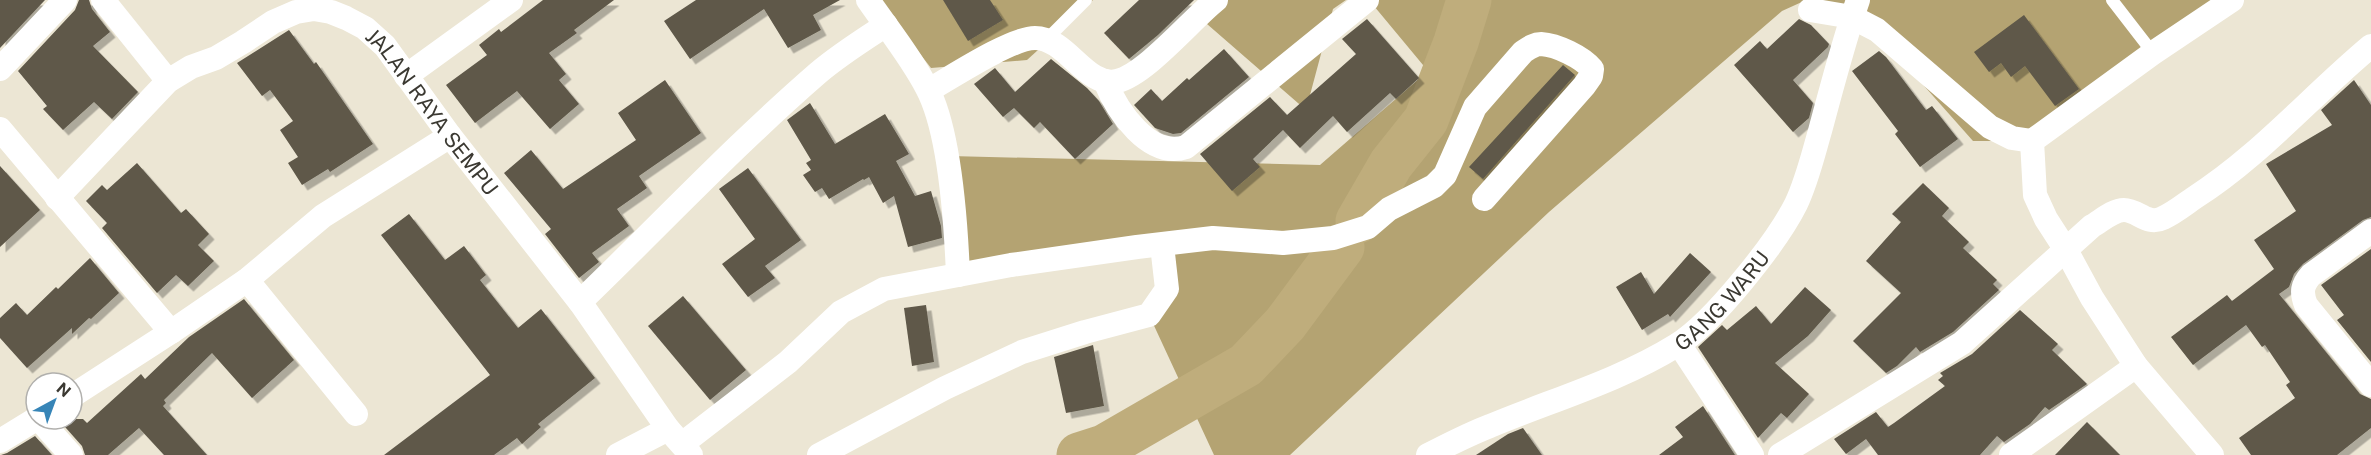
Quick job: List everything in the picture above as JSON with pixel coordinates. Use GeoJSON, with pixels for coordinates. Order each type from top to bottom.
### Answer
{"type":"FeatureCollection","features":[{"type":"Feature","properties":{"kind":"street"},"geometry":{"type":"LineString","coordinates":[[0,69],[65,0]]}},
{"type":"Feature","properties":{"kind":"street"},"geometry":{"type":"LineString","coordinates":[[103,0],[168,81]]}},
{"type":"Feature","properties":{"kind":"street"},"geometry":{"type":"LineString","coordinates":[[406,76],[511,0]]}},
{"type":"Feature","properties":{"kind":"street"},"geometry":{"type":"LineString","coordinates":[[868,0],[929,90],[947,160],[958,275]]}},
{"type":"Feature","properties":{"kind":"street"},"geometry":{"type":"LineString","coordinates":[[1105,81],[1115,81],[1136,72],[1216,0]]}},
{"type":"Feature","properties":{"kind":"street"},"geometry":{"type":"LineString","coordinates":[[929,90],[1005,47],[1024,39],[1046,40],[1058,46],[1082,67],[1105,81],[1122,113],[1138,130],[1164,148],[1177,150],[1186,147],[1366,0]]}},
{"type":"Feature","properties":{"kind":"street"},"geometry":{"type":"LineString","coordinates":[[1810,10],[1855,9],[1990,127],[2012,138],[2032,141],[2153,53],[2232,0]]}},
{"type":"Feature","properties":{"kind":"street","name":"JALAN RAYA SEMPU"},"geometry":{"type":"LineString","coordinates":[[57,198],[168,81],[191,67],[216,58],[273,22],[296,12],[314,9],[331,12],[365,28],[385,46],[450,136],[580,302],[680,443]]}},
{"type":"Feature","properties":{"kind":"street","name":"GANG WARU"},"geometry":{"type":"LineString","coordinates":[[1428,455],[1489,426],[1589,388],[1679,344],[1708,319],[1746,276],[1796,204],[1855,9]]}},
{"type":"Feature","properties":{"kind":"street"},"geometry":{"type":"LineString","coordinates":[[580,302],[763,122],[819,72],[886,25]]}},
{"type":"Feature","properties":{"kind":"street"},"geometry":{"type":"LineString","coordinates":[[618,455],[680,443],[788,362],[841,312],[884,289],[1011,265],[1213,238],[1283,243],[1333,238],[1368,227],[1389,209],[1434,186],[1445,175],[1475,107],[1523,52],[1540,44],[1588,63],[1592,69],[1592,76],[1484,199]]}},
{"type":"Feature","properties":{"kind":"street"},"geometry":{"type":"LineString","coordinates":[[1780,455],[1962,343],[2092,226],[2113,213],[2123,210],[2147,220],[2162,219],[2218,183],[2250,158],[2301,108],[2371,46]]}},
{"type":"Feature","properties":{"kind":"street"},"geometry":{"type":"LineString","coordinates":[[0,129],[171,332]]}},
{"type":"Feature","properties":{"kind":"street"},"geometry":{"type":"LineString","coordinates":[[84,388],[247,280],[323,216],[450,136]]}},
{"type":"Feature","properties":{"kind":"street"},"geometry":{"type":"LineString","coordinates":[[2032,141],[2035,195],[2046,219],[2092,298],[2136,366],[2212,455]]}},
{"type":"Feature","properties":{"kind":"street"},"geometry":{"type":"LineString","coordinates":[[2371,231],[2311,275],[2304,283],[2302,295],[2306,305],[2371,385]]}},
{"type":"Feature","properties":{"kind":"street"},"geometry":{"type":"LineString","coordinates":[[819,455],[936,393],[1022,352],[1149,315],[1167,289],[1162,245]]}},
{"type":"Feature","properties":{"kind":"street"},"geometry":{"type":"LineString","coordinates":[[247,280],[356,414]]}},
{"type":"Feature","properties":{"kind":"street"},"geometry":{"type":"LineString","coordinates":[[1679,344],[1752,455]]}},
{"type":"Feature","properties":{"kind":"street"},"geometry":{"type":"LineString","coordinates":[[2015,454],[2136,366]]}},
{"type":"Feature","properties":{"kind":"street"},"geometry":{"type":"LineString","coordinates":[[0,441],[24,427]]}},
{"type":"Feature","properties":{"kind":"street"},"geometry":{"type":"LineString","coordinates":[[48,431],[71,455]]}},
{"type":"Feature","properties":{"kind":"lane"},"geometry":{"type":"LineString","coordinates":[[1046,40],[1086,0]]}},
{"type":"Feature","properties":{"kind":"lane"},"geometry":{"type":"LineString","coordinates":[[2112,0],[2153,53]]}},
{"type":"Feature","properties":{"kind":"shaded area"},"geometry":{"type":"Polygon","coordinates":[[[878,0],[1093,0],[1027,60],[931,68],[878,0]]]}},
{"type":"Feature","properties":{"kind":"shaded area"},"geometry":{"type":"Polygon","coordinates":[[[1211,0],[1346,0],[1333,9],[1306,110],[1207,24],[1211,0]]]}},
{"type":"Feature","properties":{"kind":"shaded area"},"geometry":{"type":"Polygon","coordinates":[[[1369,0],[2226,0],[2032,141],[1973,141],[1863,17],[1804,1],[1782,11],[1549,212],[1290,455],[1214,455],[1150,317],[1164,238],[959,267],[950,156],[1320,165],[1428,71],[1369,0]]]}},
{"type":"Feature","properties":{"kind":"building"},"geometry":{"type":"Polygon","coordinates":[[[0,0],[45,0],[0,48],[0,0]]]}},
{"type":"Feature","properties":{"kind":"building"},"geometry":{"type":"Polygon","coordinates":[[[79,0],[89,0],[92,9],[110,32],[93,46],[138,92],[112,119],[94,102],[63,130],[43,109],[47,106],[18,71],[75,10],[79,0]]]}},
{"type":"Feature","properties":{"kind":"building"},"geometry":{"type":"Polygon","coordinates":[[[543,0],[614,0],[574,30],[577,33],[549,53],[566,74],[559,80],[579,104],[550,129],[517,91],[475,123],[446,85],[487,55],[479,45],[499,29],[501,32],[543,0]]]}},
{"type":"Feature","properties":{"kind":"building"},"geometry":{"type":"Polygon","coordinates":[[[696,0],[840,0],[813,15],[821,30],[788,48],[764,9],[690,59],[664,21],[696,0]]]}},
{"type":"Feature","properties":{"kind":"building"},"geometry":{"type":"Polygon","coordinates":[[[943,0],[990,0],[1003,20],[968,41],[943,0]]]}},
{"type":"Feature","properties":{"kind":"building"},"geometry":{"type":"Polygon","coordinates":[[[1139,0],[1194,0],[1129,59],[1104,33],[1139,0]]]}},
{"type":"Feature","properties":{"kind":"building"},"geometry":{"type":"Polygon","coordinates":[[[2024,15],[2079,89],[2055,106],[2025,66],[2011,77],[2001,63],[1989,72],[1974,52],[2024,15]]]}},
{"type":"Feature","properties":{"kind":"building"},"geometry":{"type":"Polygon","coordinates":[[[1367,19],[1419,78],[1396,99],[1390,93],[1347,132],[1333,116],[1300,148],[1283,130],[1253,159],[1260,167],[1232,191],[1200,154],[1270,97],[1287,115],[1356,54],[1342,39],[1367,19]]]}},
{"type":"Feature","properties":{"kind":"building"},"geometry":{"type":"Polygon","coordinates":[[[1799,19],[1811,25],[1829,44],[1793,80],[1813,103],[1809,118],[1793,132],[1734,65],[1760,41],[1767,49],[1799,19]]]}},
{"type":"Feature","properties":{"kind":"building"},"geometry":{"type":"Polygon","coordinates":[[[289,30],[314,64],[316,62],[373,144],[330,172],[328,169],[302,185],[288,163],[298,157],[280,130],[293,121],[270,90],[262,96],[237,63],[289,30]]]}},
{"type":"Feature","properties":{"kind":"building"},"geometry":{"type":"Polygon","coordinates":[[[1224,49],[1249,77],[1181,133],[1173,134],[1155,128],[1134,105],[1151,89],[1162,101],[1224,49]]]}},
{"type":"Feature","properties":{"kind":"building"},"geometry":{"type":"Polygon","coordinates":[[[1879,51],[1926,110],[1932,106],[1958,139],[1920,167],[1895,134],[1898,131],[1852,71],[1879,51]]]}},
{"type":"Feature","properties":{"kind":"building"},"geometry":{"type":"Polygon","coordinates":[[[1051,59],[1087,88],[1099,101],[1113,124],[1075,159],[1040,122],[1034,128],[1014,108],[1003,117],[974,84],[995,68],[1015,92],[1051,59]]]}},
{"type":"Feature","properties":{"kind":"building"},"geometry":{"type":"Polygon","coordinates":[[[1563,65],[1575,75],[1483,179],[1469,167],[1563,65]]]}},
{"type":"Feature","properties":{"kind":"building"},"geometry":{"type":"Polygon","coordinates":[[[665,80],[701,133],[639,176],[647,188],[617,209],[629,226],[592,253],[599,262],[579,278],[545,234],[551,229],[504,173],[531,150],[563,189],[636,140],[618,113],[665,80]]]}},
{"type":"Feature","properties":{"kind":"building"},"geometry":{"type":"Polygon","coordinates":[[[2354,80],[2371,105],[2371,217],[2363,220],[2303,264],[2294,274],[2289,287],[2279,294],[2360,394],[2371,399],[2371,428],[2337,455],[2251,455],[2239,438],[2295,398],[2286,385],[2290,382],[2265,345],[2262,347],[2246,325],[2193,365],[2171,337],[2227,295],[2232,301],[2274,269],[2254,240],[2296,211],[2266,164],[2332,125],[2321,110],[2354,80]]]}},
{"type":"Feature","properties":{"kind":"building"},"geometry":{"type":"Polygon","coordinates":[[[810,103],[835,144],[885,114],[909,154],[896,161],[915,196],[931,191],[942,238],[908,247],[894,196],[883,203],[869,177],[829,199],[822,188],[815,192],[803,175],[811,170],[806,163],[811,160],[787,120],[810,103]]]}},
{"type":"Feature","properties":{"kind":"building"},"geometry":{"type":"Polygon","coordinates":[[[137,163],[181,213],[186,209],[209,234],[198,245],[214,261],[188,286],[176,275],[157,293],[102,228],[107,223],[86,201],[102,185],[107,190],[137,163]]]}},
{"type":"Feature","properties":{"kind":"building"},"geometry":{"type":"Polygon","coordinates":[[[0,166],[40,210],[0,247],[0,166]]]}},
{"type":"Feature","properties":{"kind":"building"},"geometry":{"type":"Polygon","coordinates":[[[748,168],[801,240],[765,266],[775,278],[748,297],[722,264],[755,239],[719,189],[748,168]]]}},
{"type":"Feature","properties":{"kind":"building"},"geometry":{"type":"Polygon","coordinates":[[[1923,183],[1949,208],[1942,216],[1969,242],[1963,248],[1997,280],[1993,284],[1999,290],[1953,332],[1920,352],[1916,347],[1897,366],[1886,373],[1853,341],[1901,293],[1866,261],[1901,222],[1892,214],[1923,183]]]}},
{"type":"Feature","properties":{"kind":"building"},"geometry":{"type":"Polygon","coordinates":[[[409,214],[445,260],[464,246],[486,275],[480,280],[518,328],[541,309],[595,378],[538,424],[541,427],[522,444],[517,438],[494,455],[384,455],[490,375],[381,235],[409,214]]]}},
{"type":"Feature","properties":{"kind":"building"},"geometry":{"type":"Polygon","coordinates":[[[2371,249],[2371,362],[2337,320],[2344,315],[2321,285],[2371,249]]]}},
{"type":"Feature","properties":{"kind":"building"},"geometry":{"type":"Polygon","coordinates":[[[1690,253],[1711,272],[1670,317],[1668,314],[1642,330],[1616,287],[1641,272],[1654,294],[1690,253]]]}},
{"type":"Feature","properties":{"kind":"building"},"geometry":{"type":"Polygon","coordinates":[[[90,258],[119,293],[72,334],[72,328],[27,368],[0,338],[0,318],[16,303],[27,315],[90,258]]]}},
{"type":"Feature","properties":{"kind":"building"},"geometry":{"type":"Polygon","coordinates":[[[1805,287],[1831,310],[1808,336],[1775,363],[1809,394],[1787,418],[1781,413],[1758,438],[1698,347],[1722,325],[1727,330],[1756,306],[1771,324],[1805,287]]]}},
{"type":"Feature","properties":{"kind":"building"},"geometry":{"type":"Polygon","coordinates":[[[683,296],[746,370],[710,400],[648,326],[683,296]]]}},
{"type":"Feature","properties":{"kind":"building"},"geometry":{"type":"Polygon","coordinates":[[[244,299],[294,360],[252,398],[212,353],[164,400],[166,403],[163,406],[207,455],[164,455],[139,428],[108,455],[85,455],[82,446],[69,431],[84,431],[84,420],[87,423],[141,374],[145,379],[189,337],[244,299]]]}},
{"type":"Feature","properties":{"kind":"building"},"geometry":{"type":"Polygon","coordinates":[[[926,305],[934,362],[912,366],[904,308],[926,305]]]}},
{"type":"Feature","properties":{"kind":"building"},"geometry":{"type":"Polygon","coordinates":[[[2020,310],[2058,344],[2052,350],[2087,384],[2049,410],[2045,407],[2030,424],[2004,442],[1997,436],[1980,455],[1878,455],[1866,439],[1846,454],[1834,439],[1876,412],[1888,427],[1894,423],[1945,386],[1938,380],[1943,376],[1940,373],[1972,354],[2020,310]]]}},
{"type":"Feature","properties":{"kind":"building"},"geometry":{"type":"Polygon","coordinates":[[[1093,345],[1104,406],[1066,413],[1054,357],[1093,345]]]}},
{"type":"Feature","properties":{"kind":"building"},"geometry":{"type":"Polygon","coordinates":[[[1703,406],[1735,455],[1659,455],[1683,437],[1675,427],[1703,406]]]}},
{"type":"Feature","properties":{"kind":"building"},"geometry":{"type":"Polygon","coordinates":[[[2087,422],[2120,455],[2055,455],[2087,422]]]}},
{"type":"Feature","properties":{"kind":"building"},"geometry":{"type":"Polygon","coordinates":[[[1523,428],[1542,455],[1476,455],[1508,434],[1523,428]]]}},
{"type":"Feature","properties":{"kind":"building"},"geometry":{"type":"Polygon","coordinates":[[[35,436],[52,455],[1,455],[7,453],[35,436]]]}},
{"type":"Feature","properties":{"kind":"waterway"},"geometry":{"type":"LineString","coordinates":[[1358,221],[1391,164],[1426,120],[1456,42],[1469,0]]}},
{"type":"Feature","properties":{"kind":"waterway"},"geometry":{"type":"LineString","coordinates":[[1079,455],[1104,447],[1246,365],[1285,324],[1342,247]]}}]}
